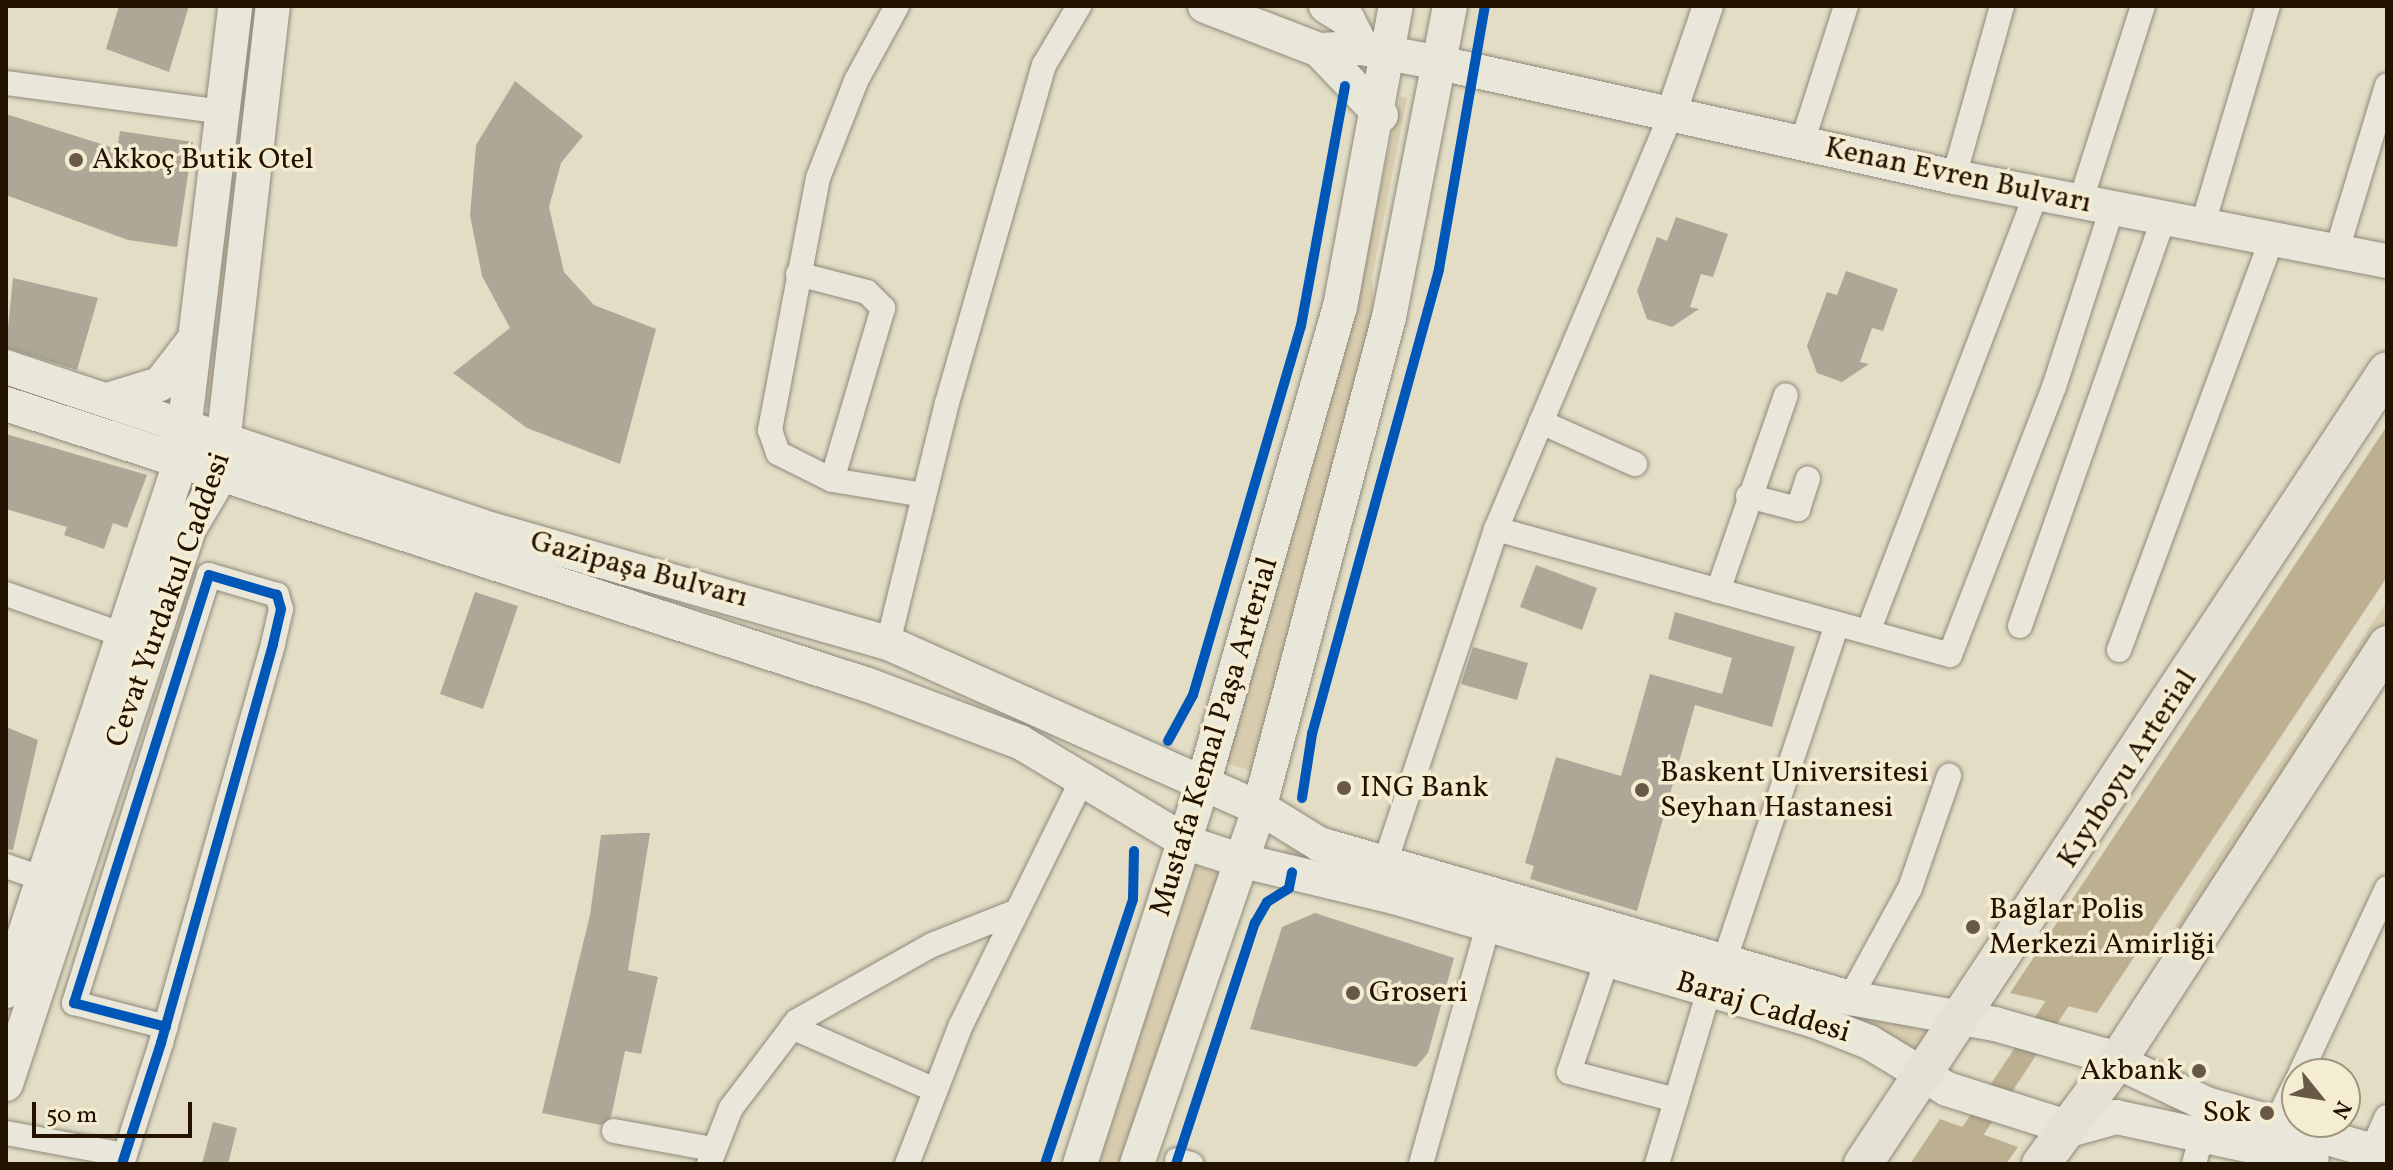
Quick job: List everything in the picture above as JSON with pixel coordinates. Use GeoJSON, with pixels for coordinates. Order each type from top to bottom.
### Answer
{"type":"FeatureCollection","features":[{"type":"Feature","properties":{"kind":"main road","name":"Cevat Yurdakul Caddesi"},"geometry":{"type":"LineString","coordinates":[[6,991],[180,463],[235,6]]}},
{"type":"Feature","properties":{"kind":"main road","name":"Cevat Yurdakul Caddesi"},"geometry":{"type":"LineString","coordinates":[[6,1084],[189,529],[219,478],[227,437],[273,6]]}},
{"type":"Feature","properties":{"kind":"main road"},"geometry":{"type":"LineString","coordinates":[[1205,6],[1319,50],[1381,115]]}},
{"type":"Feature","properties":{"kind":"main road"},"geometry":{"type":"LineString","coordinates":[[1326,6],[1348,20],[1376,51]]}},
{"type":"Feature","properties":{"kind":"main road","name":"Mustafa Kemal Paşa Arterial"},"geometry":{"type":"LineString","coordinates":[[1080,1164],[1203,784],[1340,307],[1381,115],[1376,51],[1396,6]]}},
{"type":"Feature","properties":{"kind":"main road","name":"Mustafa Kemal Paşa Arterial"},"geometry":{"type":"LineString","coordinates":[[1137,1164],[1259,809],[1389,317],[1450,6]]}},
{"type":"Feature","properties":{"kind":"main road","name":"Kenan Evren Bulvarı"},"geometry":{"type":"LineString","coordinates":[[1319,50],[1376,51],[1440,63],[1954,177],[2387,261]]}},
{"type":"Feature","properties":{"kind":"main road"},"geometry":{"type":"LineString","coordinates":[[107,400],[160,384],[197,335]]}},
{"type":"Feature","properties":{"kind":"main road","name":"Gazipaşa Bulvarı"},"geometry":{"type":"LineString","coordinates":[[6,367],[227,437],[480,526],[732,595],[888,643],[1259,809]]}},
{"type":"Feature","properties":{"kind":"main road","name":"Kıyıboyu Arterial"},"geometry":{"type":"LineString","coordinates":[[1863,1164],[1934,1082],[1980,1022],[2387,371]]}},
{"type":"Feature","properties":{"kind":"main road","name":"Gazipaşa Bulvarı"},"geometry":{"type":"LineString","coordinates":[[6,404],[474,562],[728,638],[1020,742],[1185,840]]}},
{"type":"Feature","properties":{"kind":"main road"},"geometry":{"type":"LineString","coordinates":[[2041,1164],[2063,1126],[2387,645]]}},
{"type":"Feature","properties":{"kind":"main road","name":"Baraj Caddesi"},"geometry":{"type":"LineString","coordinates":[[1259,809],[1319,844],[1717,976],[1844,1030],[1934,1082],[2063,1126],[2116,1117],[2203,1131],[2333,1164]]}},
{"type":"Feature","properties":{"kind":"main road","name":"Baraj Caddesi"},"geometry":{"type":"LineString","coordinates":[[1185,840],[1243,861],[1488,925],[1607,960],[1980,1022],[2110,1057],[2175,1092],[2275,1125],[2380,1152]]}},
{"type":"Feature","properties":{"kind":"street"},"geometry":{"type":"LineString","coordinates":[[897,6],[856,81],[818,178],[771,404],[772,443],[832,480],[924,495]]}},
{"type":"Feature","properties":{"kind":"street"},"geometry":{"type":"LineString","coordinates":[[888,643],[924,495],[1044,65],[1079,6]]}},
{"type":"Feature","properties":{"kind":"street"},"geometry":{"type":"LineString","coordinates":[[1384,866],[1496,529],[1671,114],[1708,6]]}},
{"type":"Feature","properties":{"kind":"street"},"geometry":{"type":"LineString","coordinates":[[1802,143],[1846,6]]}},
{"type":"Feature","properties":{"kind":"street"},"geometry":{"type":"LineString","coordinates":[[1954,177],[2002,6]]}},
{"type":"Feature","properties":{"kind":"street"},"geometry":{"type":"LineString","coordinates":[[1496,529],[1950,655],[2054,387],[2143,6]]}},
{"type":"Feature","properties":{"kind":"street"},"geometry":{"type":"LineString","coordinates":[[2202,227],[2268,6]]}},
{"type":"Feature","properties":{"kind":"street"},"geometry":{"type":"LineString","coordinates":[[6,83],[224,112]]}},
{"type":"Feature","properties":{"kind":"street"},"geometry":{"type":"LineString","coordinates":[[2337,250],[2387,85]]}},
{"type":"Feature","properties":{"kind":"street"},"geometry":{"type":"LineString","coordinates":[[1868,632],[2036,194]]}},
{"type":"Feature","properties":{"kind":"street"},"geometry":{"type":"LineString","coordinates":[[2020,626],[2163,219]]}},
{"type":"Feature","properties":{"kind":"street"},"geometry":{"type":"LineString","coordinates":[[2119,650],[2272,239]]}},
{"type":"Feature","properties":{"kind":"street"},"geometry":{"type":"LineString","coordinates":[[798,274],[867,292],[883,308],[832,480]]}},
{"type":"Feature","properties":{"kind":"street"},"geometry":{"type":"LineString","coordinates":[[1718,591],[1748,496],[1786,395]]}},
{"type":"Feature","properties":{"kind":"street"},"geometry":{"type":"LineString","coordinates":[[1541,422],[1635,464]]}},
{"type":"Feature","properties":{"kind":"street"},"geometry":{"type":"LineString","coordinates":[[1748,496],[1798,509],[1808,479]]}},
{"type":"Feature","properties":{"kind":"street"},"geometry":{"type":"LineString","coordinates":[[6,1133],[123,1160],[166,1027],[281,609],[277,595],[209,575],[74,1003],[166,1027]]}},
{"type":"Feature","properties":{"kind":"street"},"geometry":{"type":"LineString","coordinates":[[6,594],[123,635]]}},
{"type":"Feature","properties":{"kind":"street"},"geometry":{"type":"LineString","coordinates":[[1657,1164],[1717,976],[1837,624]]}},
{"type":"Feature","properties":{"kind":"street"},"geometry":{"type":"LineString","coordinates":[[1850,998],[1910,888],[1949,776]]}},
{"type":"Feature","properties":{"kind":"street"},"geometry":{"type":"LineString","coordinates":[[907,1164],[935,1090],[1017,911],[1083,778]]}},
{"type":"Feature","properties":{"kind":"street"},"geometry":{"type":"LineString","coordinates":[[6,866],[44,879]]}},
{"type":"Feature","properties":{"kind":"street"},"geometry":{"type":"LineString","coordinates":[[2307,1058],[2387,888]]}},
{"type":"Feature","properties":{"kind":"street"},"geometry":{"type":"LineString","coordinates":[[614,1131],[710,1156],[731,1108],[792,1027],[932,945],[1017,911]]}},
{"type":"Feature","properties":{"kind":"street"},"geometry":{"type":"LineString","coordinates":[[1421,1164],[1488,925]]}},
{"type":"Feature","properties":{"kind":"street"},"geometry":{"type":"LineString","coordinates":[[1607,960],[1569,1072],[1676,1100]]}},
{"type":"Feature","properties":{"kind":"street"},"geometry":{"type":"LineString","coordinates":[[792,1027],[935,1090]]}},
{"type":"Feature","properties":{"kind":"street"},"geometry":{"type":"LineString","coordinates":[[2275,1125],[2281,1113]]}},
{"type":"Feature","properties":{"kind":"street"},"geometry":{"type":"LineString","coordinates":[[2380,1152],[2387,1117]]}},
{"type":"Feature","properties":{"kind":"street"},"geometry":{"type":"LineString","coordinates":[[2194,1164],[2203,1131]]}},
{"type":"Feature","properties":{"kind":"shaded area"},"geometry":{"type":"Polygon","coordinates":[[[250,6],[260,6],[214,407],[204,407],[250,6]]]}},
{"type":"Feature","properties":{"kind":"shaded area"},"geometry":{"type":"Polygon","coordinates":[[[1400,96],[1407,98],[1372,278],[1374,315],[1251,771],[1226,763],[1359,296],[1400,96]]]}},
{"type":"Feature","properties":{"kind":"shaded area"},"geometry":{"type":"Polygon","coordinates":[[[2387,426],[2387,577],[2097,1013],[2010,993],[2387,426]]]}},
{"type":"Feature","properties":{"kind":"shaded area"},"geometry":{"type":"Polygon","coordinates":[[[2387,601],[2387,620],[2155,964],[2197,888],[2387,601]]]}},
{"type":"Feature","properties":{"kind":"shaded area"},"geometry":{"type":"Polygon","coordinates":[[[1287,844],[1846,1013],[1934,1032],[1920,1057],[1283,854],[1287,844]]]}},
{"type":"Feature","properties":{"kind":"shaded area"},"geometry":{"type":"Polygon","coordinates":[[[1195,866],[1222,873],[1119,1164],[1099,1164],[1195,866]]]}},
{"type":"Feature","properties":{"kind":"shaded area"},"geometry":{"type":"Polygon","coordinates":[[[1940,1119],[2018,1147],[2006,1164],[1910,1164],[1940,1119]]]}},
{"type":"Feature","properties":{"kind":"building"},"geometry":{"type":"Polygon","coordinates":[[[119,6],[189,6],[169,72],[106,49],[119,6]]]}},
{"type":"Feature","properties":{"kind":"building"},"geometry":{"type":"Polygon","coordinates":[[[515,81],[583,136],[561,163],[549,207],[564,272],[594,305],[656,329],[620,464],[527,428],[453,373],[510,328],[482,276],[470,215],[476,145],[515,81]]]}},
{"type":"Feature","properties":{"kind":"building"},"geometry":{"type":"Polygon","coordinates":[[[6,114],[117,149],[120,131],[193,142],[177,247],[128,240],[6,195],[6,114]]]}},
{"type":"Feature","properties":{"kind":"building"},"geometry":{"type":"Polygon","coordinates":[[[1676,217],[1728,234],[1713,277],[1701,274],[1690,307],[1699,309],[1672,327],[1647,319],[1637,291],[1657,237],[1667,241],[1676,217]]]}},
{"type":"Feature","properties":{"kind":"building"},"geometry":{"type":"Polygon","coordinates":[[[1846,271],[1898,289],[1883,331],[1872,328],[1860,362],[1869,364],[1842,382],[1817,373],[1807,346],[1827,292],[1837,295],[1846,271]]]}},
{"type":"Feature","properties":{"kind":"building"},"geometry":{"type":"Polygon","coordinates":[[[13,278],[98,298],[77,370],[6,348],[13,278]]]}},
{"type":"Feature","properties":{"kind":"building"},"geometry":{"type":"Polygon","coordinates":[[[6,434],[147,475],[127,528],[113,523],[104,549],[64,535],[67,527],[6,509],[6,434]]]}},
{"type":"Feature","properties":{"kind":"building"},"geometry":{"type":"Polygon","coordinates":[[[1536,565],[1597,588],[1582,630],[1520,607],[1536,565]]]}},
{"type":"Feature","properties":{"kind":"building"},"geometry":{"type":"Polygon","coordinates":[[[475,592],[518,606],[483,709],[440,694],[475,592]]]}},
{"type":"Feature","properties":{"kind":"building"},"geometry":{"type":"Polygon","coordinates":[[[1675,612],[1795,647],[1772,727],[1695,705],[1637,911],[1530,879],[1534,866],[1525,863],[1556,757],[1621,776],[1650,674],[1722,694],[1732,658],[1668,639],[1675,612]]]}},
{"type":"Feature","properties":{"kind":"building"},"geometry":{"type":"Polygon","coordinates":[[[1473,647],[1528,663],[1517,700],[1461,684],[1473,647]]]}},
{"type":"Feature","properties":{"kind":"building"},"geometry":{"type":"Polygon","coordinates":[[[6,727],[38,740],[13,850],[6,849],[6,727]]]}},
{"type":"Feature","properties":{"kind":"building"},"geometry":{"type":"Polygon","coordinates":[[[650,833],[628,970],[658,977],[641,1054],[625,1051],[611,1117],[601,1125],[542,1113],[590,915],[601,835],[650,833]]]}},
{"type":"Feature","properties":{"kind":"building","name":"Groseri"},"geometry":{"type":"Polygon","coordinates":[[[1315,913],[1454,958],[1428,1053],[1416,1067],[1250,1029],[1282,927],[1315,913]]]}},
{"type":"Feature","properties":{"kind":"building"},"geometry":{"type":"Polygon","coordinates":[[[213,1122],[237,1128],[228,1164],[202,1164],[213,1122]]]}},
{"type":"Feature","properties":{"kind":"waterway"},"geometry":{"type":"LineString","coordinates":[[1951,1164],[2072,981]]}},
{"type":"Feature","properties":{"kind":"cycle path"},"geometry":{"type":"LineString","coordinates":[[1302,798],[1312,734],[1439,269],[1485,6]]}},
{"type":"Feature","properties":{"kind":"cycle path"},"geometry":{"type":"LineString","coordinates":[[1168,741],[1193,695],[1301,326],[1345,86]]}},
{"type":"Feature","properties":{"kind":"cycle path"},"geometry":{"type":"LineString","coordinates":[[122,1164],[161,1043],[273,644],[281,609],[277,595],[209,575],[74,1003],[166,1027]]}},
{"type":"Feature","properties":{"kind":"cycle path"},"geometry":{"type":"LineString","coordinates":[[1045,1164],[1133,899],[1134,851]]}},
{"type":"Feature","properties":{"kind":"cycle path"},"geometry":{"type":"LineString","coordinates":[[1176,1164],[1255,923],[1267,902],[1289,888],[1292,872]]}},
{"type":"Feature","properties":{"kind":"place","name":"Akkoç Butik Otel"},"geometry":{"type":"Point","coordinates":[76,160]}},
{"type":"Feature","properties":{"kind":"place","name":"ING Bank"},"geometry":{"type":"Point","coordinates":[1344,788]}},
{"type":"Feature","properties":{"kind":"place","name":"Baskent Universitesi Seyhan Hastanesi"},"geometry":{"type":"Point","coordinates":[1642,790]}},
{"type":"Feature","properties":{"kind":"place","name":"Bağlar Polis Merkezi Amirliği"},"geometry":{"type":"Point","coordinates":[1973,927]}},
{"type":"Feature","properties":{"kind":"place","name":"Groseri"},"geometry":{"type":"Point","coordinates":[1353,993]}},
{"type":"Feature","properties":{"kind":"place","name":"Akbank"},"geometry":{"type":"Point","coordinates":[2199,1071]}},
{"type":"Feature","properties":{"kind":"place","name":"Sok"},"geometry":{"type":"Point","coordinates":[2267,1113]}}]}
